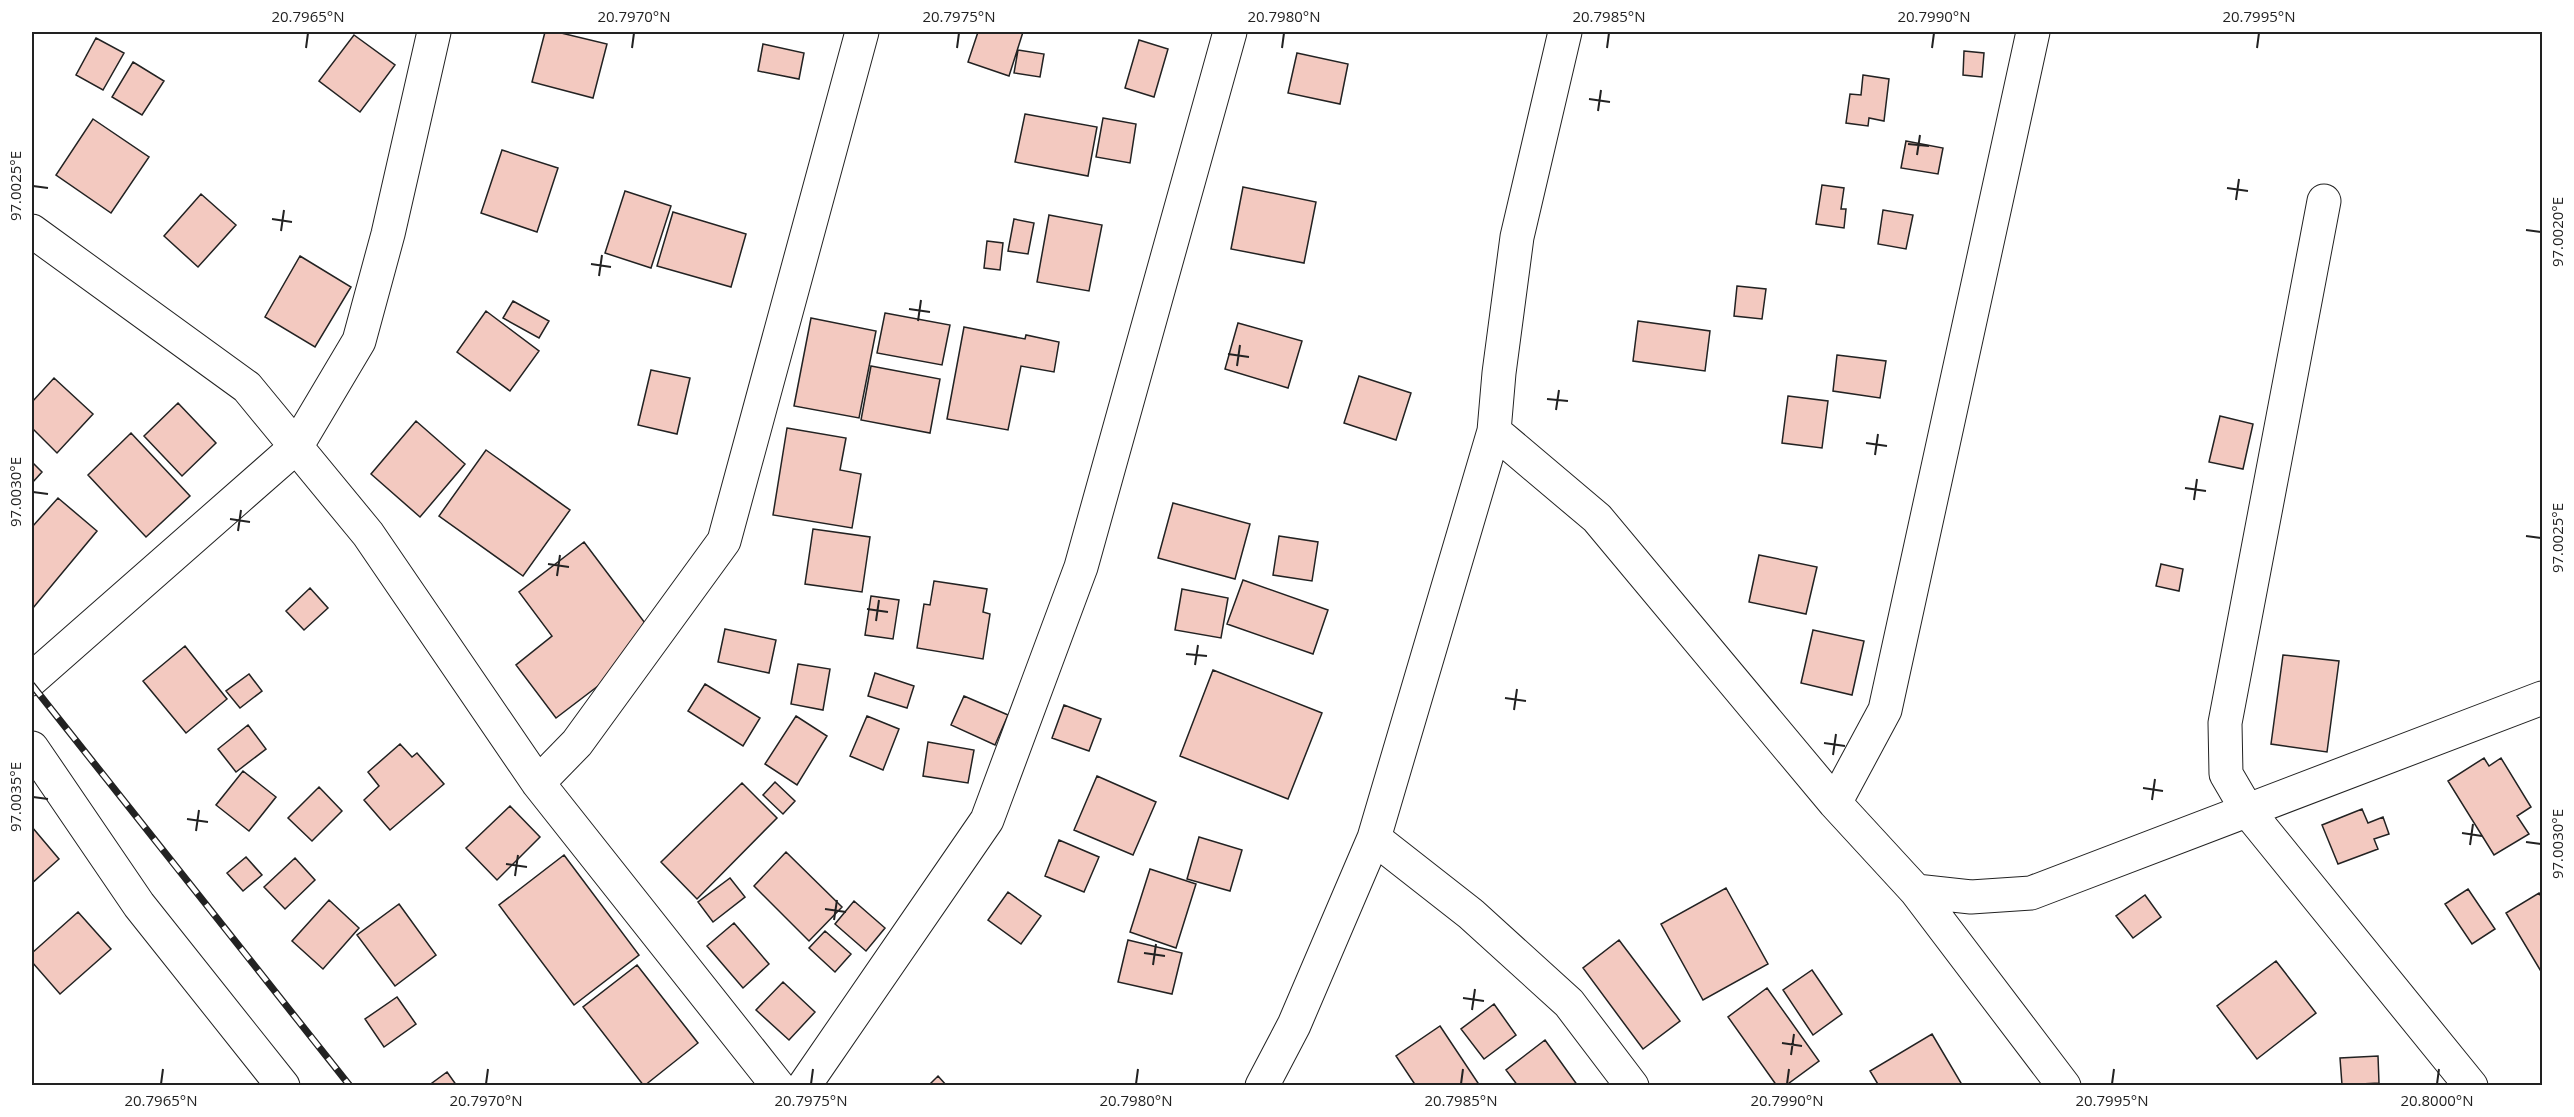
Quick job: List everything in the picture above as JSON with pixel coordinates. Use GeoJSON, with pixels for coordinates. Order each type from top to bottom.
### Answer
{"type":"FeatureCollection","features":[{"type":"Feature","properties":{"kind":"street"},"geometry":{"type":"LineString","coordinates":[[538,783],[577,743],[724,541],[862,32]]}},
{"type":"Feature","properties":{"kind":"street"},"geometry":{"type":"LineString","coordinates":[[804,1086],[987,820],[1081,567],[1230,32]]}},
{"type":"Feature","properties":{"kind":"street"},"geometry":{"type":"LineString","coordinates":[[1262,1086],[1294,1025],[1374,838],[1494,431],[1499,373],[1517,237],[1557,32]]}},
{"type":"Feature","properties":{"kind":"street"},"geometry":{"type":"LineString","coordinates":[[1835,803],[1885,710],[2033,32]]}},
{"type":"Feature","properties":{"kind":"street"},"geometry":{"type":"LineString","coordinates":[[32,679],[296,447],[359,341],[388,234],[429,34]]}},
{"type":"Feature","properties":{"kind":"street"},"geometry":{"type":"LineString","coordinates":[[2324,201],[2225,723],[2226,774],[2247,810],[2471,1086]]}},
{"type":"Feature","properties":{"kind":"street"},"geometry":{"type":"LineString","coordinates":[[32,231],[247,387],[368,534],[538,783],[778,1086]]}},
{"type":"Feature","properties":{"kind":"street"},"geometry":{"type":"LineString","coordinates":[[1494,431],[1597,518],[1835,803],[1916,891],[2064,1086]]}},
{"type":"Feature","properties":{"kind":"street"},"geometry":{"type":"LineString","coordinates":[[1916,891],[1971,897],[2031,893],[2542,698]]}},
{"type":"Feature","properties":{"kind":"street"},"geometry":{"type":"LineString","coordinates":[[32,748],[139,905],[283,1086]]}},
{"type":"Feature","properties":{"kind":"street"},"geometry":{"type":"LineString","coordinates":[[1374,838],[1471,914],[1569,1003],[1632,1086]]}},
{"type":"Feature","properties":{"kind":"building"},"geometry":{"type":"Polygon","coordinates":[[[545,32],[557,32],[607,44],[593,98],[532,82],[545,32]]]}},
{"type":"Feature","properties":{"kind":"building"},"geometry":{"type":"Polygon","coordinates":[[[978,32],[1023,32],[1009,76],[968,62],[978,32]]]}},
{"type":"Feature","properties":{"kind":"building"},"geometry":{"type":"Polygon","coordinates":[[[354,35],[395,65],[360,112],[319,81],[354,35]]]}},
{"type":"Feature","properties":{"kind":"building"},"geometry":{"type":"Polygon","coordinates":[[[96,38],[124,53],[103,90],[76,75],[96,38]]]}},
{"type":"Feature","properties":{"kind":"building"},"geometry":{"type":"Polygon","coordinates":[[[1139,40],[1168,49],[1154,97],[1125,88],[1139,40]]]}},
{"type":"Feature","properties":{"kind":"building"},"geometry":{"type":"Polygon","coordinates":[[[763,44],[804,53],[799,79],[758,71],[763,44]]]}},
{"type":"Feature","properties":{"kind":"building"},"geometry":{"type":"Polygon","coordinates":[[[1018,50],[1044,54],[1040,77],[1014,73],[1018,50]]]}},
{"type":"Feature","properties":{"kind":"building"},"geometry":{"type":"Polygon","coordinates":[[[1964,51],[1984,53],[1982,77],[1963,75],[1964,51]]]}},
{"type":"Feature","properties":{"kind":"building"},"geometry":{"type":"Polygon","coordinates":[[[1297,53],[1348,64],[1340,104],[1288,93],[1297,53]]]}},
{"type":"Feature","properties":{"kind":"building"},"geometry":{"type":"Polygon","coordinates":[[[133,62],[164,81],[142,115],[112,97],[133,62]]]}},
{"type":"Feature","properties":{"kind":"building"},"geometry":{"type":"Polygon","coordinates":[[[1863,75],[1889,79],[1884,121],[1869,118],[1868,126],[1846,123],[1850,94],[1861,95],[1863,75]]]}},
{"type":"Feature","properties":{"kind":"building"},"geometry":{"type":"Polygon","coordinates":[[[1025,114],[1097,127],[1088,176],[1015,162],[1025,114]]]}},
{"type":"Feature","properties":{"kind":"building"},"geometry":{"type":"Polygon","coordinates":[[[1103,118],[1136,124],[1130,163],[1096,157],[1103,118]]]}},
{"type":"Feature","properties":{"kind":"building"},"geometry":{"type":"Polygon","coordinates":[[[93,119],[149,157],[111,213],[56,175],[93,119]]]}},
{"type":"Feature","properties":{"kind":"building"},"geometry":{"type":"Polygon","coordinates":[[[1906,141],[1943,148],[1938,174],[1901,168],[1906,141]]]}},
{"type":"Feature","properties":{"kind":"building"},"geometry":{"type":"Polygon","coordinates":[[[502,150],[558,168],[537,232],[481,213],[502,150]]]}},
{"type":"Feature","properties":{"kind":"building"},"geometry":{"type":"Polygon","coordinates":[[[1822,185],[1844,188],[1841,209],[1846,209],[1844,228],[1816,224],[1822,185]]]}},
{"type":"Feature","properties":{"kind":"building"},"geometry":{"type":"Polygon","coordinates":[[[1243,187],[1316,202],[1304,263],[1231,249],[1243,187]]]}},
{"type":"Feature","properties":{"kind":"building"},"geometry":{"type":"Polygon","coordinates":[[[625,191],[671,206],[651,268],[605,253],[625,191]]]}},
{"type":"Feature","properties":{"kind":"building"},"geometry":{"type":"Polygon","coordinates":[[[201,194],[236,225],[198,267],[164,236],[201,194]]]}},
{"type":"Feature","properties":{"kind":"building"},"geometry":{"type":"Polygon","coordinates":[[[1883,210],[1913,215],[1906,249],[1878,244],[1883,210]]]}},
{"type":"Feature","properties":{"kind":"building"},"geometry":{"type":"Polygon","coordinates":[[[673,212],[746,234],[731,287],[657,266],[673,212]]]}},
{"type":"Feature","properties":{"kind":"building"},"geometry":{"type":"Polygon","coordinates":[[[1049,215],[1102,225],[1089,291],[1037,282],[1049,215]]]}},
{"type":"Feature","properties":{"kind":"building"},"geometry":{"type":"Polygon","coordinates":[[[1014,219],[1034,223],[1028,254],[1008,251],[1014,219]]]}},
{"type":"Feature","properties":{"kind":"building"},"geometry":{"type":"Polygon","coordinates":[[[987,241],[1003,243],[1000,270],[984,268],[987,241]]]}},
{"type":"Feature","properties":{"kind":"building"},"geometry":{"type":"Polygon","coordinates":[[[300,256],[351,287],[315,347],[265,317],[300,256]]]}},
{"type":"Feature","properties":{"kind":"building"},"geometry":{"type":"Polygon","coordinates":[[[1737,286],[1766,289],[1762,319],[1734,316],[1737,286]]]}},
{"type":"Feature","properties":{"kind":"building"},"geometry":{"type":"Polygon","coordinates":[[[513,301],[549,321],[539,338],[503,318],[513,301]]]}},
{"type":"Feature","properties":{"kind":"building"},"geometry":{"type":"Polygon","coordinates":[[[486,311],[539,351],[510,391],[457,352],[486,311]]]}},
{"type":"Feature","properties":{"kind":"building"},"geometry":{"type":"Polygon","coordinates":[[[885,313],[950,325],[942,365],[877,353],[885,313]]]}},
{"type":"Feature","properties":{"kind":"building"},"geometry":{"type":"Polygon","coordinates":[[[811,318],[876,331],[859,418],[794,406],[811,318]]]}},
{"type":"Feature","properties":{"kind":"building"},"geometry":{"type":"Polygon","coordinates":[[[1638,321],[1710,331],[1705,371],[1633,361],[1638,321]]]}},
{"type":"Feature","properties":{"kind":"building"},"geometry":{"type":"Polygon","coordinates":[[[1238,323],[1302,341],[1288,388],[1225,369],[1238,323]]]}},
{"type":"Feature","properties":{"kind":"building"},"geometry":{"type":"Polygon","coordinates":[[[964,327],[1025,339],[1026,335],[1059,342],[1054,372],[1021,366],[1008,430],[947,419],[964,327]]]}},
{"type":"Feature","properties":{"kind":"building"},"geometry":{"type":"Polygon","coordinates":[[[1837,355],[1886,361],[1880,398],[1833,391],[1837,355]]]}},
{"type":"Feature","properties":{"kind":"building"},"geometry":{"type":"Polygon","coordinates":[[[871,366],[940,379],[930,433],[861,420],[871,366]]]}},
{"type":"Feature","properties":{"kind":"building"},"geometry":{"type":"Polygon","coordinates":[[[651,370],[690,378],[677,434],[638,425],[651,370]]]}},
{"type":"Feature","properties":{"kind":"building"},"geometry":{"type":"Polygon","coordinates":[[[1359,376],[1411,393],[1396,440],[1344,423],[1359,376]]]}},
{"type":"Feature","properties":{"kind":"building"},"geometry":{"type":"Polygon","coordinates":[[[54,378],[93,414],[57,453],[32,428],[32,402],[54,378]]]}},
{"type":"Feature","properties":{"kind":"building"},"geometry":{"type":"Polygon","coordinates":[[[1788,396],[1828,401],[1822,448],[1782,443],[1788,396]]]}},
{"type":"Feature","properties":{"kind":"building"},"geometry":{"type":"Polygon","coordinates":[[[178,403],[216,443],[182,476],[144,436],[178,403]]]}},
{"type":"Feature","properties":{"kind":"building"},"geometry":{"type":"Polygon","coordinates":[[[2220,416],[2253,424],[2243,469],[2209,462],[2220,416]]]}},
{"type":"Feature","properties":{"kind":"building"},"geometry":{"type":"Polygon","coordinates":[[[416,421],[465,464],[420,517],[371,474],[416,421]]]}},
{"type":"Feature","properties":{"kind":"building"},"geometry":{"type":"Polygon","coordinates":[[[787,428],[846,438],[840,470],[861,474],[852,528],[773,515],[787,428]]]}},
{"type":"Feature","properties":{"kind":"building"},"geometry":{"type":"Polygon","coordinates":[[[131,433],[190,496],[146,537],[88,475],[131,433]]]}},
{"type":"Feature","properties":{"kind":"building"},"geometry":{"type":"Polygon","coordinates":[[[486,450],[570,510],[523,576],[439,516],[486,450]]]}},
{"type":"Feature","properties":{"kind":"building"},"geometry":{"type":"Polygon","coordinates":[[[32,462],[42,472],[32,483],[32,462]]]}},
{"type":"Feature","properties":{"kind":"building"},"geometry":{"type":"Polygon","coordinates":[[[58,498],[97,531],[33,608],[32,527],[58,498]]]}},
{"type":"Feature","properties":{"kind":"building"},"geometry":{"type":"Polygon","coordinates":[[[1173,503],[1250,524],[1235,579],[1158,558],[1173,503]]]}},
{"type":"Feature","properties":{"kind":"building"},"geometry":{"type":"Polygon","coordinates":[[[813,529],[870,537],[862,592],[805,584],[813,529]]]}},
{"type":"Feature","properties":{"kind":"building"},"geometry":{"type":"Polygon","coordinates":[[[1279,536],[1318,542],[1312,581],[1273,575],[1279,536]]]}},
{"type":"Feature","properties":{"kind":"building"},"geometry":{"type":"Polygon","coordinates":[[[584,542],[651,631],[636,657],[556,718],[516,665],[552,636],[519,592],[584,542]]]}},
{"type":"Feature","properties":{"kind":"building"},"geometry":{"type":"Polygon","coordinates":[[[1759,555],[1817,567],[1806,614],[1749,602],[1759,555]]]}},
{"type":"Feature","properties":{"kind":"building"},"geometry":{"type":"Polygon","coordinates":[[[2161,564],[2183,569],[2179,591],[2156,586],[2161,564]]]}},
{"type":"Feature","properties":{"kind":"building"},"geometry":{"type":"Polygon","coordinates":[[[1243,580],[1328,610],[1313,654],[1227,624],[1243,580]]]}},
{"type":"Feature","properties":{"kind":"building"},"geometry":{"type":"Polygon","coordinates":[[[934,581],[987,589],[983,612],[990,614],[983,659],[917,648],[924,604],[930,605],[934,581]]]}},
{"type":"Feature","properties":{"kind":"building"},"geometry":{"type":"Polygon","coordinates":[[[310,588],[328,608],[304,630],[286,611],[310,588]]]}},
{"type":"Feature","properties":{"kind":"building"},"geometry":{"type":"Polygon","coordinates":[[[1182,589],[1228,598],[1221,638],[1175,630],[1182,589]]]}},
{"type":"Feature","properties":{"kind":"building"},"geometry":{"type":"Polygon","coordinates":[[[871,596],[899,600],[893,639],[865,635],[871,596]]]}},
{"type":"Feature","properties":{"kind":"building"},"geometry":{"type":"Polygon","coordinates":[[[725,629],[776,640],[769,673],[718,662],[725,629]]]}},
{"type":"Feature","properties":{"kind":"building"},"geometry":{"type":"Polygon","coordinates":[[[1813,630],[1864,641],[1852,695],[1801,683],[1813,630]]]}},
{"type":"Feature","properties":{"kind":"building"},"geometry":{"type":"Polygon","coordinates":[[[185,646],[227,699],[186,733],[143,681],[185,646]]]}},
{"type":"Feature","properties":{"kind":"building"},"geometry":{"type":"Polygon","coordinates":[[[2283,655],[2339,661],[2327,752],[2271,744],[2283,655]]]}},
{"type":"Feature","properties":{"kind":"building"},"geometry":{"type":"Polygon","coordinates":[[[798,664],[830,669],[823,710],[791,704],[798,664]]]}},
{"type":"Feature","properties":{"kind":"building"},"geometry":{"type":"Polygon","coordinates":[[[1213,670],[1322,713],[1288,799],[1180,756],[1213,670]]]}},
{"type":"Feature","properties":{"kind":"building"},"geometry":{"type":"Polygon","coordinates":[[[875,673],[914,686],[907,708],[868,696],[875,673]]]}},
{"type":"Feature","properties":{"kind":"building"},"geometry":{"type":"Polygon","coordinates":[[[249,674],[262,691],[240,708],[226,691],[249,674]]]}},
{"type":"Feature","properties":{"kind":"building"},"geometry":{"type":"Polygon","coordinates":[[[705,684],[760,718],[743,746],[688,711],[705,684]]]}},
{"type":"Feature","properties":{"kind":"building"},"geometry":{"type":"Polygon","coordinates":[[[964,696],[1008,715],[995,745],[951,725],[964,696]]]}},
{"type":"Feature","properties":{"kind":"building"},"geometry":{"type":"Polygon","coordinates":[[[1064,705],[1101,719],[1089,751],[1052,738],[1064,705]]]}},
{"type":"Feature","properties":{"kind":"building"},"geometry":{"type":"Polygon","coordinates":[[[796,716],[827,736],[797,785],[765,764],[796,716]]]}},
{"type":"Feature","properties":{"kind":"building"},"geometry":{"type":"Polygon","coordinates":[[[867,716],[899,729],[883,770],[850,756],[867,716]]]}},
{"type":"Feature","properties":{"kind":"building"},"geometry":{"type":"Polygon","coordinates":[[[248,725],[266,749],[236,772],[218,749],[248,725]]]}},
{"type":"Feature","properties":{"kind":"building"},"geometry":{"type":"Polygon","coordinates":[[[928,742],[974,750],[968,783],[923,776],[928,742]]]}},
{"type":"Feature","properties":{"kind":"building"},"geometry":{"type":"Polygon","coordinates":[[[400,744],[412,757],[417,753],[444,784],[390,830],[364,800],[379,786],[368,772],[400,744]]]}},
{"type":"Feature","properties":{"kind":"building"},"geometry":{"type":"Polygon","coordinates":[[[2484,758],[2489,766],[2501,758],[2531,807],[2517,816],[2529,834],[2494,855],[2448,781],[2484,758]]]}},
{"type":"Feature","properties":{"kind":"building"},"geometry":{"type":"Polygon","coordinates":[[[243,771],[276,797],[249,831],[216,805],[243,771]]]}},
{"type":"Feature","properties":{"kind":"building"},"geometry":{"type":"Polygon","coordinates":[[[1097,776],[1156,802],[1133,855],[1074,830],[1097,776]]]}},
{"type":"Feature","properties":{"kind":"building"},"geometry":{"type":"Polygon","coordinates":[[[775,782],[795,801],[783,814],[763,795],[775,782]]]}},
{"type":"Feature","properties":{"kind":"building"},"geometry":{"type":"Polygon","coordinates":[[[742,783],[777,818],[697,899],[661,862],[742,783]]]}},
{"type":"Feature","properties":{"kind":"building"},"geometry":{"type":"Polygon","coordinates":[[[319,787],[342,811],[312,841],[288,818],[319,787]]]}},
{"type":"Feature","properties":{"kind":"building"},"geometry":{"type":"Polygon","coordinates":[[[510,806],[540,837],[497,880],[466,848],[510,806]]]}},
{"type":"Feature","properties":{"kind":"building"},"geometry":{"type":"Polygon","coordinates":[[[2362,809],[2368,823],[2383,817],[2389,834],[2374,839],[2378,849],[2338,864],[2322,825],[2362,809]]]}},
{"type":"Feature","properties":{"kind":"building"},"geometry":{"type":"Polygon","coordinates":[[[32,827],[59,859],[32,883],[32,827]]]}},
{"type":"Feature","properties":{"kind":"building"},"geometry":{"type":"Polygon","coordinates":[[[1199,837],[1242,850],[1230,891],[1187,879],[1199,837]]]}},
{"type":"Feature","properties":{"kind":"building"},"geometry":{"type":"Polygon","coordinates":[[[1059,840],[1099,857],[1084,892],[1045,876],[1059,840]]]}},
{"type":"Feature","properties":{"kind":"building"},"geometry":{"type":"Polygon","coordinates":[[[786,852],[842,907],[809,941],[754,886],[786,852]]]}},
{"type":"Feature","properties":{"kind":"building"},"geometry":{"type":"Polygon","coordinates":[[[564,855],[639,955],[574,1005],[499,905],[564,855]]]}},
{"type":"Feature","properties":{"kind":"building"},"geometry":{"type":"Polygon","coordinates":[[[246,857],[262,875],[243,891],[227,873],[246,857]]]}},
{"type":"Feature","properties":{"kind":"building"},"geometry":{"type":"Polygon","coordinates":[[[295,858],[315,880],[285,909],[264,887],[295,858]]]}},
{"type":"Feature","properties":{"kind":"building"},"geometry":{"type":"Polygon","coordinates":[[[1150,869],[1196,884],[1176,948],[1130,932],[1150,869]]]}},
{"type":"Feature","properties":{"kind":"building"},"geometry":{"type":"Polygon","coordinates":[[[730,878],[745,897],[713,922],[698,902],[730,878]]]}},
{"type":"Feature","properties":{"kind":"building"},"geometry":{"type":"Polygon","coordinates":[[[1726,888],[1768,964],[1703,1000],[1661,924],[1726,888]]]}},
{"type":"Feature","properties":{"kind":"building"},"geometry":{"type":"Polygon","coordinates":[[[2468,889],[2495,929],[2472,944],[2445,904],[2468,889]]]}},
{"type":"Feature","properties":{"kind":"building"},"geometry":{"type":"Polygon","coordinates":[[[1008,892],[1041,916],[1021,944],[988,920],[1008,892]]]}},
{"type":"Feature","properties":{"kind":"building"},"geometry":{"type":"Polygon","coordinates":[[[2539,893],[2542,898],[2542,973],[2506,913],[2539,893]]]}},
{"type":"Feature","properties":{"kind":"building"},"geometry":{"type":"Polygon","coordinates":[[[2145,895],[2161,917],[2133,938],[2116,916],[2145,895]]]}},
{"type":"Feature","properties":{"kind":"building"},"geometry":{"type":"Polygon","coordinates":[[[329,900],[359,928],[323,969],[292,941],[329,900]]]}},
{"type":"Feature","properties":{"kind":"building"},"geometry":{"type":"Polygon","coordinates":[[[854,901],[885,928],[866,951],[835,924],[854,901]]]}},
{"type":"Feature","properties":{"kind":"building"},"geometry":{"type":"Polygon","coordinates":[[[399,904],[436,955],[395,986],[357,935],[399,904]]]}},
{"type":"Feature","properties":{"kind":"building"},"geometry":{"type":"Polygon","coordinates":[[[78,912],[111,949],[60,994],[32,962],[32,953],[78,912]]]}},
{"type":"Feature","properties":{"kind":"building"},"geometry":{"type":"Polygon","coordinates":[[[734,923],[769,964],[743,988],[707,946],[734,923]]]}},
{"type":"Feature","properties":{"kind":"building"},"geometry":{"type":"Polygon","coordinates":[[[825,931],[851,954],[835,972],[809,948],[825,931]]]}},
{"type":"Feature","properties":{"kind":"building"},"geometry":{"type":"Polygon","coordinates":[[[1128,940],[1182,953],[1172,994],[1118,982],[1128,940]]]}},
{"type":"Feature","properties":{"kind":"building"},"geometry":{"type":"Polygon","coordinates":[[[1619,940],[1680,1021],[1643,1049],[1583,968],[1619,940]]]}},
{"type":"Feature","properties":{"kind":"building"},"geometry":{"type":"Polygon","coordinates":[[[2276,961],[2316,1013],[2257,1059],[2217,1006],[2276,961]]]}},
{"type":"Feature","properties":{"kind":"building"},"geometry":{"type":"Polygon","coordinates":[[[637,965],[698,1043],[644,1086],[583,1007],[637,965]]]}},
{"type":"Feature","properties":{"kind":"building"},"geometry":{"type":"Polygon","coordinates":[[[1812,970],[1842,1014],[1813,1035],[1783,990],[1812,970]]]}},
{"type":"Feature","properties":{"kind":"building"},"geometry":{"type":"Polygon","coordinates":[[[783,982],[815,1012],[789,1040],[756,1010],[783,982]]]}},
{"type":"Feature","properties":{"kind":"building"},"geometry":{"type":"Polygon","coordinates":[[[1767,988],[1819,1061],[1785,1086],[1777,1086],[1728,1017],[1767,988]]]}},
{"type":"Feature","properties":{"kind":"building"},"geometry":{"type":"Polygon","coordinates":[[[397,997],[416,1024],[384,1047],[365,1019],[397,997]]]}},
{"type":"Feature","properties":{"kind":"building"},"geometry":{"type":"Polygon","coordinates":[[[1494,1004],[1516,1035],[1484,1059],[1461,1029],[1494,1004]]]}},
{"type":"Feature","properties":{"kind":"building"},"geometry":{"type":"Polygon","coordinates":[[[1440,1026],[1480,1086],[1416,1086],[1396,1056],[1440,1026]]]}},
{"type":"Feature","properties":{"kind":"building"},"geometry":{"type":"Polygon","coordinates":[[[1932,1034],[1961,1083],[1957,1086],[1879,1086],[1870,1071],[1932,1034]]]}},
{"type":"Feature","properties":{"kind":"building"},"geometry":{"type":"Polygon","coordinates":[[[1545,1040],[1578,1086],[1518,1086],[1506,1070],[1545,1040]]]}},
{"type":"Feature","properties":{"kind":"building"},"geometry":{"type":"Polygon","coordinates":[[[2378,1056],[2379,1083],[2342,1085],[2340,1058],[2378,1056]]]}},
{"type":"Feature","properties":{"kind":"building"},"geometry":{"type":"Polygon","coordinates":[[[447,1072],[457,1086],[428,1086],[447,1072]]]}},
{"type":"Feature","properties":{"kind":"building"},"geometry":{"type":"Polygon","coordinates":[[[938,1076],[947,1086],[928,1086],[938,1076]]]}},
{"type":"Feature","properties":{"kind":"railway"},"geometry":{"type":"LineString","coordinates":[[32,685],[350,1086]]}}]}
